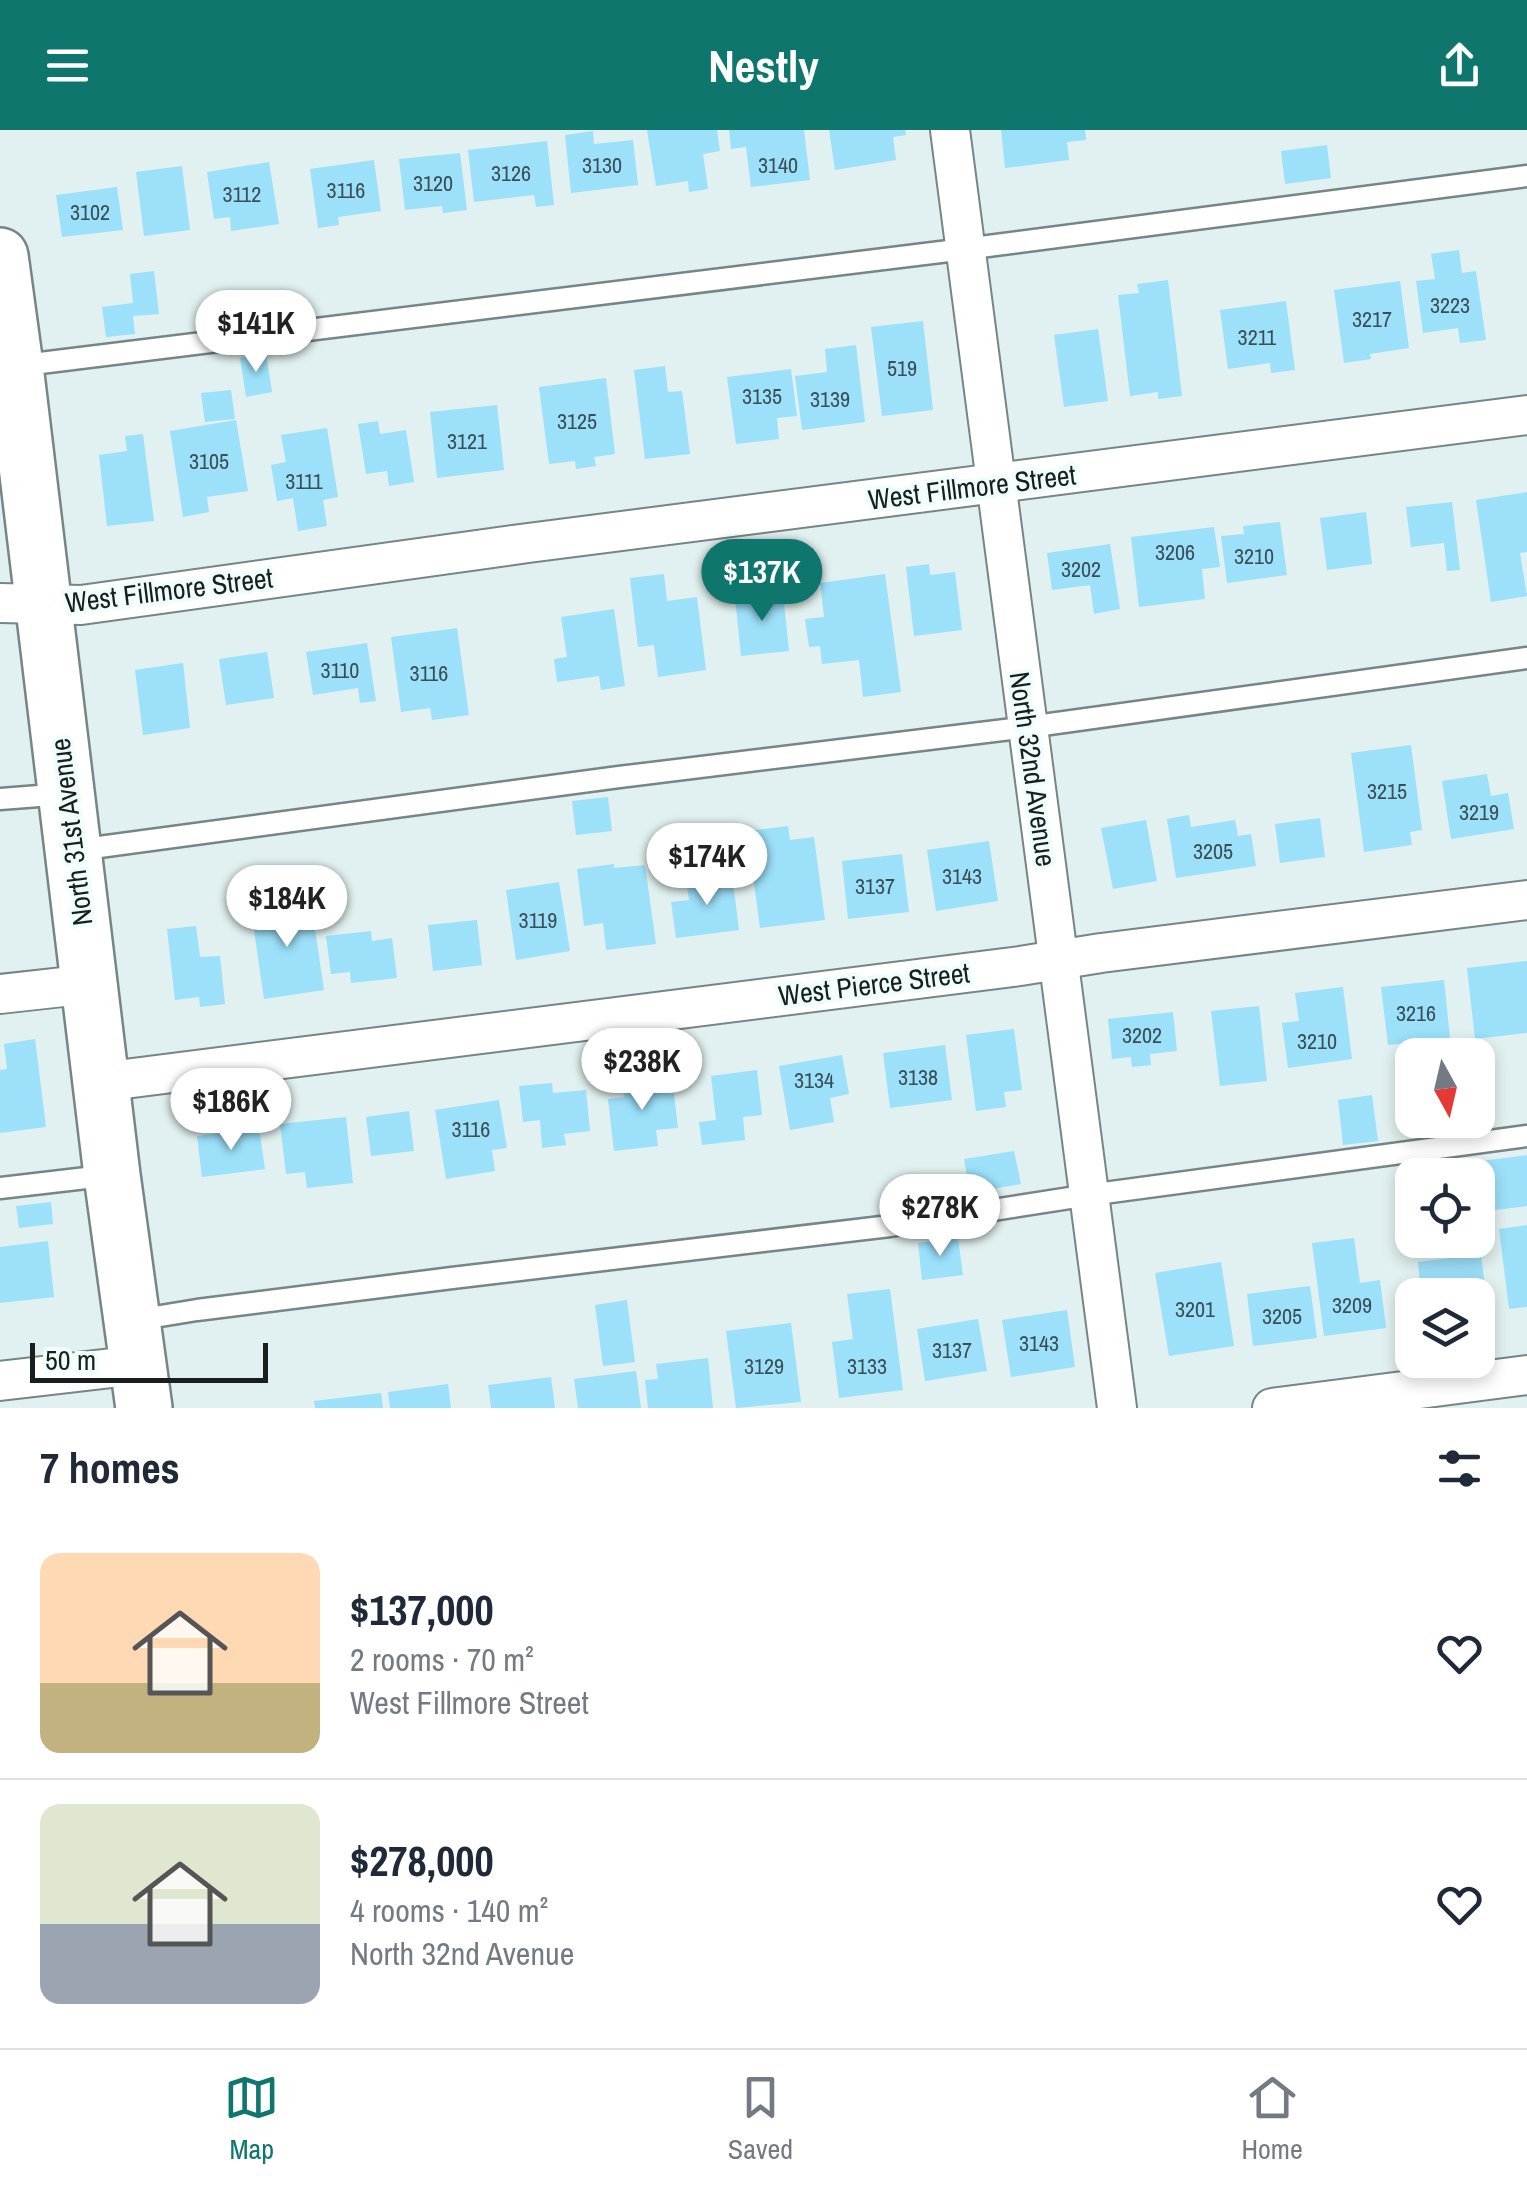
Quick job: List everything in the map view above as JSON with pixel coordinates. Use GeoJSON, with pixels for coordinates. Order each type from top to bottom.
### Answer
{"type":"FeatureCollection","features":[{"type":"Feature","properties":{"kind":"street","name":"North 32nd Avenue"},"geometry":{"type":"LineString","coordinates":[[950,130],[1118,1408]]}},
{"type":"Feature","properties":{"kind":"street","name":"North 31st Avenue"},"geometry":{"type":"LineString","coordinates":[[0,256],[15,366],[22,603],[67,794],[138,1365]]}},
{"type":"Feature","properties":{"kind":"street","name":"West Fillmore Street"},"geometry":{"type":"LineString","coordinates":[[22,603],[81,604],[1527,415]]}},
{"type":"Feature","properties":{"kind":"street","name":"West Pierce Street"},"geometry":{"type":"LineString","coordinates":[[101,1082],[1527,900]]}},
{"type":"Feature","properties":{"kind":"street"},"geometry":{"type":"LineString","coordinates":[[0,994],[90,984]]}},
{"type":"Feature","properties":{"kind":"street"},"geometry":{"type":"LineString","coordinates":[[0,1381],[138,1365]]}},
{"type":"Feature","properties":{"kind":"street"},"geometry":{"type":"LineString","coordinates":[[1272,1408],[1527,1376]]}},
{"type":"Feature","properties":{"kind":"lane"},"geometry":{"type":"LineString","coordinates":[[15,366],[1527,176]]}},
{"type":"Feature","properties":{"kind":"lane"},"geometry":{"type":"LineString","coordinates":[[74,851],[1527,658]]}},
{"type":"Feature","properties":{"kind":"lane"},"geometry":{"type":"LineString","coordinates":[[0,799],[67,794]]}},
{"type":"Feature","properties":{"kind":"lane"},"geometry":{"type":"LineString","coordinates":[[138,1365],[197,1310],[890,1226],[1090,1194],[1527,1136]]}},
{"type":"Feature","properties":{"kind":"lane"},"geometry":{"type":"LineString","coordinates":[[0,1188],[112,1175]]}},
{"type":"Feature","properties":{"kind":"building"},"geometry":{"type":"Polygon","coordinates":[[[647,130],[717,130],[720,151],[703,154],[708,189],[689,192],[688,181],[656,186],[647,130]]]}},
{"type":"Feature","properties":{"kind":"building"},"geometry":{"type":"Polygon","coordinates":[[[729,130],[804,130],[810,180],[751,187],[746,147],[731,149],[729,130]]]}},
{"type":"Feature","properties":{"kind":"building"},"geometry":{"type":"Polygon","coordinates":[[[829,130],[905,130],[906,135],[893,137],[896,160],[835,170],[829,130]]]}},
{"type":"Feature","properties":{"kind":"building"},"geometry":{"type":"Polygon","coordinates":[[[1001,130],[1085,130],[1086,140],[1067,142],[1069,160],[1005,168],[1001,130]]]}},
{"type":"Feature","properties":{"kind":"building"},"geometry":{"type":"Polygon","coordinates":[[[593,131],[594,144],[633,140],[638,185],[571,193],[565,135],[593,131]]]}},
{"type":"Feature","properties":{"kind":"building"},"geometry":{"type":"Polygon","coordinates":[[[547,141],[554,205],[536,207],[534,195],[474,202],[468,150],[547,141]]]}},
{"type":"Feature","properties":{"kind":"building"},"geometry":{"type":"Polygon","coordinates":[[[1327,145],[1331,178],[1285,184],[1281,151],[1327,145]]]}},
{"type":"Feature","properties":{"kind":"building"},"geometry":{"type":"Polygon","coordinates":[[[460,153],[467,210],[443,213],[442,206],[405,210],[399,159],[460,153]]]}},
{"type":"Feature","properties":{"kind":"building"},"geometry":{"type":"Polygon","coordinates":[[[374,160],[381,211],[338,217],[339,225],[318,228],[310,169],[374,160]]]}},
{"type":"Feature","properties":{"kind":"building"},"geometry":{"type":"Polygon","coordinates":[[[269,162],[279,224],[231,231],[230,217],[214,219],[207,172],[269,162]]]}},
{"type":"Feature","properties":{"kind":"building"},"geometry":{"type":"Polygon","coordinates":[[[182,166],[190,230],[144,236],[136,172],[182,166]]]}},
{"type":"Feature","properties":{"kind":"building"},"geometry":{"type":"Polygon","coordinates":[[[117,187],[123,230],[62,237],[56,195],[117,187]]]}},
{"type":"Feature","properties":{"kind":"building"},"geometry":{"type":"Polygon","coordinates":[[[1459,250],[1462,273],[1476,271],[1486,340],[1460,343],[1458,328],[1423,333],[1416,281],[1435,279],[1431,254],[1459,250]]]}},
{"type":"Feature","properties":{"kind":"building"},"geometry":{"type":"Polygon","coordinates":[[[154,271],[159,314],[133,316],[135,334],[106,337],[102,307],[133,303],[130,274],[154,271]]]}},
{"type":"Feature","properties":{"kind":"building"},"geometry":{"type":"Polygon","coordinates":[[[1168,280],[1182,396],[1158,399],[1158,392],[1130,396],[1118,295],[1139,293],[1137,284],[1168,280]]]}},
{"type":"Feature","properties":{"kind":"building"},"geometry":{"type":"Polygon","coordinates":[[[1400,281],[1409,348],[1344,363],[1334,290],[1400,281]]]}},
{"type":"Feature","properties":{"kind":"building"},"geometry":{"type":"Polygon","coordinates":[[[1286,301],[1295,370],[1271,373],[1270,363],[1228,369],[1220,310],[1286,301]]]}},
{"type":"Feature","properties":{"kind":"building"},"geometry":{"type":"Polygon","coordinates":[[[923,321],[933,410],[882,416],[871,327],[923,321]]]}},
{"type":"Feature","properties":{"kind":"building"},"geometry":{"type":"Polygon","coordinates":[[[1098,329],[1108,401],[1064,407],[1054,335],[1098,329]]]}},
{"type":"Feature","properties":{"kind":"building"},"geometry":{"type":"Polygon","coordinates":[[[856,345],[865,422],[802,430],[795,376],[827,372],[825,349],[856,345]]]}},
{"type":"Feature","properties":{"kind":"building"},"geometry":{"type":"Polygon","coordinates":[[[266,353],[272,392],[246,397],[240,358],[266,353]]]}},
{"type":"Feature","properties":{"kind":"building"},"geometry":{"type":"Polygon","coordinates":[[[665,366],[668,392],[682,391],[690,454],[645,459],[634,370],[665,366]]]}},
{"type":"Feature","properties":{"kind":"building"},"geometry":{"type":"Polygon","coordinates":[[[791,369],[797,416],[777,418],[779,439],[736,444],[727,377],[791,369]]]}},
{"type":"Feature","properties":{"kind":"building"},"geometry":{"type":"Polygon","coordinates":[[[606,378],[615,454],[594,457],[596,466],[576,469],[575,461],[549,464],[539,387],[606,378]]]}},
{"type":"Feature","properties":{"kind":"building"},"geometry":{"type":"Polygon","coordinates":[[[231,390],[235,419],[205,422],[201,393],[231,390]]]}},
{"type":"Feature","properties":{"kind":"building"},"geometry":{"type":"Polygon","coordinates":[[[497,405],[504,470],[437,478],[430,412],[497,405]]]}},
{"type":"Feature","properties":{"kind":"building"},"geometry":{"type":"Polygon","coordinates":[[[236,420],[248,491],[207,497],[209,512],[183,517],[170,431],[236,420]]]}},
{"type":"Feature","properties":{"kind":"building"},"geometry":{"type":"Polygon","coordinates":[[[378,421],[380,434],[406,430],[414,482],[389,486],[387,471],[366,474],[358,424],[378,421]]]}},
{"type":"Feature","properties":{"kind":"building"},"geometry":{"type":"Polygon","coordinates":[[[327,428],[338,497],[323,500],[327,526],[298,531],[293,498],[277,501],[271,465],[286,462],[281,435],[327,428]]]}},
{"type":"Feature","properties":{"kind":"building"},"geometry":{"type":"Polygon","coordinates":[[[143,434],[154,521],[107,526],[99,455],[127,451],[125,436],[143,434]]]}},
{"type":"Feature","properties":{"kind":"building"},"geometry":{"type":"Polygon","coordinates":[[[1527,492],[1527,552],[1520,553],[1527,596],[1491,602],[1476,500],[1527,492]]]}},
{"type":"Feature","properties":{"kind":"building"},"geometry":{"type":"Polygon","coordinates":[[[1452,502],[1460,570],[1447,571],[1444,543],[1411,547],[1406,507],[1452,502]]]}},
{"type":"Feature","properties":{"kind":"building"},"geometry":{"type":"Polygon","coordinates":[[[1366,512],[1372,564],[1327,570],[1320,518],[1366,512]]]}},
{"type":"Feature","properties":{"kind":"building"},"geometry":{"type":"Polygon","coordinates":[[[1280,522],[1287,575],[1227,583],[1221,536],[1244,534],[1243,526],[1280,522]]]}},
{"type":"Feature","properties":{"kind":"building"},"geometry":{"type":"Polygon","coordinates":[[[1214,527],[1220,567],[1202,569],[1205,599],[1139,607],[1131,537],[1214,527]]]}},
{"type":"Feature","properties":{"kind":"building"},"geometry":{"type":"Polygon","coordinates":[[[1110,544],[1120,609],[1094,614],[1090,585],[1052,590],[1047,553],[1110,544]]]}},
{"type":"Feature","properties":{"kind":"building"},"geometry":{"type":"Polygon","coordinates":[[[929,564],[930,575],[955,572],[962,630],[914,636],[906,567],[929,564]]]}},
{"type":"Feature","properties":{"kind":"building"},"geometry":{"type":"Polygon","coordinates":[[[664,574],[667,601],[697,597],[706,670],[658,677],[654,645],[638,647],[630,578],[664,574]]]}},
{"type":"Feature","properties":{"kind":"building"},"geometry":{"type":"Polygon","coordinates":[[[885,574],[901,692],[863,697],[859,660],[822,664],[820,646],[809,647],[805,619],[824,617],[820,583],[885,574]]]}},
{"type":"Feature","properties":{"kind":"building"},"geometry":{"type":"Polygon","coordinates":[[[783,593],[789,651],[741,656],[735,597],[783,593]]]}},
{"type":"Feature","properties":{"kind":"building"},"geometry":{"type":"Polygon","coordinates":[[[614,609],[625,686],[601,690],[599,676],[557,682],[554,659],[567,657],[561,617],[614,609]]]}},
{"type":"Feature","properties":{"kind":"building"},"geometry":{"type":"Polygon","coordinates":[[[457,628],[469,715],[432,720],[430,708],[401,712],[391,637],[457,628]]]}},
{"type":"Feature","properties":{"kind":"building"},"geometry":{"type":"Polygon","coordinates":[[[367,643],[376,701],[360,703],[358,688],[313,695],[306,652],[367,643]]]}},
{"type":"Feature","properties":{"kind":"building"},"geometry":{"type":"Polygon","coordinates":[[[267,652],[274,698],[226,705],[219,659],[267,652]]]}},
{"type":"Feature","properties":{"kind":"building"},"geometry":{"type":"Polygon","coordinates":[[[183,663],[190,728],[143,735],[135,670],[183,663]]]}},
{"type":"Feature","properties":{"kind":"building"},"geometry":{"type":"Polygon","coordinates":[[[1411,745],[1422,830],[1410,832],[1412,845],[1364,852],[1351,753],[1411,745]]]}},
{"type":"Feature","properties":{"kind":"building"},"geometry":{"type":"Polygon","coordinates":[[[1487,774],[1491,796],[1508,793],[1514,829],[1451,839],[1442,781],[1487,774]]]}},
{"type":"Feature","properties":{"kind":"building"},"geometry":{"type":"Polygon","coordinates":[[[608,797],[612,831],[576,835],[572,801],[608,797]]]}},
{"type":"Feature","properties":{"kind":"building"},"geometry":{"type":"Polygon","coordinates":[[[1189,815],[1191,827],[1235,820],[1238,836],[1251,834],[1256,866],[1176,878],[1167,819],[1189,815]]]}},
{"type":"Feature","properties":{"kind":"building"},"geometry":{"type":"Polygon","coordinates":[[[1320,818],[1325,857],[1280,863],[1275,824],[1320,818]]]}},
{"type":"Feature","properties":{"kind":"building"},"geometry":{"type":"Polygon","coordinates":[[[1146,820],[1157,881],[1113,889],[1101,828],[1146,820]]]}},
{"type":"Feature","properties":{"kind":"building"},"geometry":{"type":"Polygon","coordinates":[[[788,826],[790,840],[814,837],[825,920],[760,928],[747,831],[788,826]]]}},
{"type":"Feature","properties":{"kind":"building"},"geometry":{"type":"Polygon","coordinates":[[[989,841],[998,901],[936,911],[927,850],[989,841]]]}},
{"type":"Feature","properties":{"kind":"building"},"geometry":{"type":"Polygon","coordinates":[[[902,854],[909,912],[848,919],[842,861],[902,854]]]}},
{"type":"Feature","properties":{"kind":"building"},"geometry":{"type":"Polygon","coordinates":[[[614,864],[614,868],[645,865],[656,944],[606,950],[603,923],[584,926],[577,869],[614,864]]]}},
{"type":"Feature","properties":{"kind":"building"},"geometry":{"type":"Polygon","coordinates":[[[732,874],[739,930],[676,938],[671,902],[689,900],[686,880],[732,874]]]}},
{"type":"Feature","properties":{"kind":"building"},"geometry":{"type":"Polygon","coordinates":[[[559,882],[570,951],[516,960],[506,890],[559,882]]]}},
{"type":"Feature","properties":{"kind":"building"},"geometry":{"type":"Polygon","coordinates":[[[311,902],[324,990],[264,999],[251,910],[311,902]]]}},
{"type":"Feature","properties":{"kind":"building"},"geometry":{"type":"Polygon","coordinates":[[[477,920],[482,965],[433,971],[428,925],[477,920]]]}},
{"type":"Feature","properties":{"kind":"building"},"geometry":{"type":"Polygon","coordinates":[[[196,926],[200,957],[220,956],[225,1004],[200,1007],[199,997],[175,1000],[167,929],[196,926]]]}},
{"type":"Feature","properties":{"kind":"building"},"geometry":{"type":"Polygon","coordinates":[[[371,931],[372,941],[392,938],[397,978],[351,983],[350,972],[331,974],[326,936],[371,931]]]}},
{"type":"Feature","properties":{"kind":"building"},"geometry":{"type":"Polygon","coordinates":[[[1527,961],[1527,1033],[1475,1038],[1467,968],[1527,961]]]}},
{"type":"Feature","properties":{"kind":"building"},"geometry":{"type":"Polygon","coordinates":[[[1444,980],[1450,1038],[1395,1038],[1395,1044],[1388,1045],[1381,987],[1444,980]]]}},
{"type":"Feature","properties":{"kind":"building"},"geometry":{"type":"Polygon","coordinates":[[[1343,987],[1352,1059],[1288,1068],[1282,1023],[1299,1021],[1295,993],[1343,987]]]}},
{"type":"Feature","properties":{"kind":"building"},"geometry":{"type":"Polygon","coordinates":[[[1259,1006],[1267,1081],[1220,1086],[1211,1011],[1259,1006]]]}},
{"type":"Feature","properties":{"kind":"building"},"geometry":{"type":"Polygon","coordinates":[[[1173,1012],[1177,1051],[1150,1054],[1151,1065],[1132,1067],[1131,1057],[1112,1059],[1108,1019],[1173,1012]]]}},
{"type":"Feature","properties":{"kind":"building"},"geometry":{"type":"Polygon","coordinates":[[[1014,1029],[1022,1090],[1004,1092],[1006,1107],[976,1111],[966,1035],[1014,1029]]]}},
{"type":"Feature","properties":{"kind":"building"},"geometry":{"type":"Polygon","coordinates":[[[35,1039],[46,1127],[0,1133],[0,1070],[7,1069],[4,1044],[35,1039]]]}},
{"type":"Feature","properties":{"kind":"building"},"geometry":{"type":"Polygon","coordinates":[[[945,1045],[952,1100],[890,1108],[883,1053],[945,1045]]]}},
{"type":"Feature","properties":{"kind":"building"},"geometry":{"type":"Polygon","coordinates":[[[842,1055],[849,1094],[830,1098],[834,1122],[790,1130],[779,1066],[842,1055]]]}},
{"type":"Feature","properties":{"kind":"building"},"geometry":{"type":"Polygon","coordinates":[[[757,1070],[762,1115],[743,1117],[745,1140],[702,1145],[699,1122],[716,1120],[711,1076],[757,1070]]]}},
{"type":"Feature","properties":{"kind":"building"},"geometry":{"type":"Polygon","coordinates":[[[672,1077],[678,1128],[656,1130],[658,1146],[614,1151],[608,1099],[624,1097],[622,1083],[672,1077]]]}},
{"type":"Feature","properties":{"kind":"building"},"geometry":{"type":"Polygon","coordinates":[[[552,1083],[553,1093],[586,1090],[590,1131],[564,1134],[566,1145],[542,1148],[540,1120],[523,1122],[519,1086],[552,1083]]]}},
{"type":"Feature","properties":{"kind":"building"},"geometry":{"type":"Polygon","coordinates":[[[1372,1095],[1378,1141],[1343,1145],[1338,1100],[1372,1095]]]}},
{"type":"Feature","properties":{"kind":"building"},"geometry":{"type":"Polygon","coordinates":[[[499,1100],[507,1148],[492,1150],[495,1171],[446,1179],[435,1110],[499,1100]]]}},
{"type":"Feature","properties":{"kind":"building"},"geometry":{"type":"Polygon","coordinates":[[[409,1111],[414,1151],[371,1156],[366,1117],[409,1111]]]}},
{"type":"Feature","properties":{"kind":"building"},"geometry":{"type":"Polygon","coordinates":[[[346,1117],[353,1183],[307,1188],[305,1172],[286,1174],[280,1124],[346,1117]]]}},
{"type":"Feature","properties":{"kind":"building"},"geometry":{"type":"Polygon","coordinates":[[[259,1128],[265,1169],[202,1177],[197,1136],[259,1128]]]}},
{"type":"Feature","properties":{"kind":"building"},"geometry":{"type":"Polygon","coordinates":[[[1014,1151],[1021,1184],[970,1193],[964,1159],[1014,1151]]]}},
{"type":"Feature","properties":{"kind":"building"},"geometry":{"type":"Polygon","coordinates":[[[1527,1155],[1527,1206],[1495,1210],[1495,1159],[1527,1155]]]}},
{"type":"Feature","properties":{"kind":"building"},"geometry":{"type":"Polygon","coordinates":[[[51,1202],[53,1224],[19,1228],[16,1206],[51,1202]]]}},
{"type":"Feature","properties":{"kind":"building"},"geometry":{"type":"Polygon","coordinates":[[[1527,1225],[1527,1307],[1509,1309],[1499,1229],[1527,1225]]]}},
{"type":"Feature","properties":{"kind":"building"},"geometry":{"type":"Polygon","coordinates":[[[958,1238],[963,1275],[922,1280],[918,1243],[958,1238]]]}},
{"type":"Feature","properties":{"kind":"building"},"geometry":{"type":"Polygon","coordinates":[[[1354,1238],[1360,1283],[1380,1280],[1386,1328],[1324,1336],[1312,1243],[1354,1238]]]}},
{"type":"Feature","properties":{"kind":"building"},"geometry":{"type":"Polygon","coordinates":[[[48,1241],[54,1297],[0,1303],[0,1247],[48,1241]]]}},
{"type":"Feature","properties":{"kind":"building"},"geometry":{"type":"Polygon","coordinates":[[[1481,1258],[1484,1278],[1419,1278],[1418,1262],[1481,1258]]]}},
{"type":"Feature","properties":{"kind":"building"},"geometry":{"type":"Polygon","coordinates":[[[1221,1262],[1234,1346],[1169,1356],[1155,1273],[1221,1262]]]}},
{"type":"Feature","properties":{"kind":"building"},"geometry":{"type":"Polygon","coordinates":[[[1310,1286],[1317,1338],[1253,1346],[1247,1294],[1310,1286]]]}},
{"type":"Feature","properties":{"kind":"building"},"geometry":{"type":"Polygon","coordinates":[[[890,1289],[903,1390],[839,1398],[832,1342],[853,1339],[847,1294],[890,1289]]]}},
{"type":"Feature","properties":{"kind":"building"},"geometry":{"type":"Polygon","coordinates":[[[627,1300],[635,1362],[603,1366],[595,1305],[627,1300]]]}},
{"type":"Feature","properties":{"kind":"building"},"geometry":{"type":"Polygon","coordinates":[[[1067,1310],[1075,1367],[1011,1377],[1002,1320],[1067,1310]]]}},
{"type":"Feature","properties":{"kind":"building"},"geometry":{"type":"Polygon","coordinates":[[[978,1319],[987,1371],[925,1381],[917,1329],[978,1319]]]}},
{"type":"Feature","properties":{"kind":"building"},"geometry":{"type":"Polygon","coordinates":[[[791,1323],[801,1402],[736,1408],[726,1331],[791,1323]]]}},
{"type":"Feature","properties":{"kind":"building"},"geometry":{"type":"Polygon","coordinates":[[[708,1358],[713,1408],[648,1408],[645,1380],[658,1379],[656,1364],[708,1358]]]}},
{"type":"Feature","properties":{"kind":"building"},"geometry":{"type":"Polygon","coordinates":[[[636,1371],[641,1408],[578,1408],[574,1379],[636,1371]]]}},
{"type":"Feature","properties":{"kind":"building"},"geometry":{"type":"Polygon","coordinates":[[[551,1377],[555,1408],[491,1408],[488,1385],[551,1377]]]}},
{"type":"Feature","properties":{"kind":"building"},"geometry":{"type":"Polygon","coordinates":[[[448,1384],[451,1408],[390,1408],[388,1392],[448,1384]]]}},
{"type":"Feature","properties":{"kind":"building"},"geometry":{"type":"Polygon","coordinates":[[[381,1393],[383,1408],[315,1408],[314,1401],[381,1393]]]}}]}
